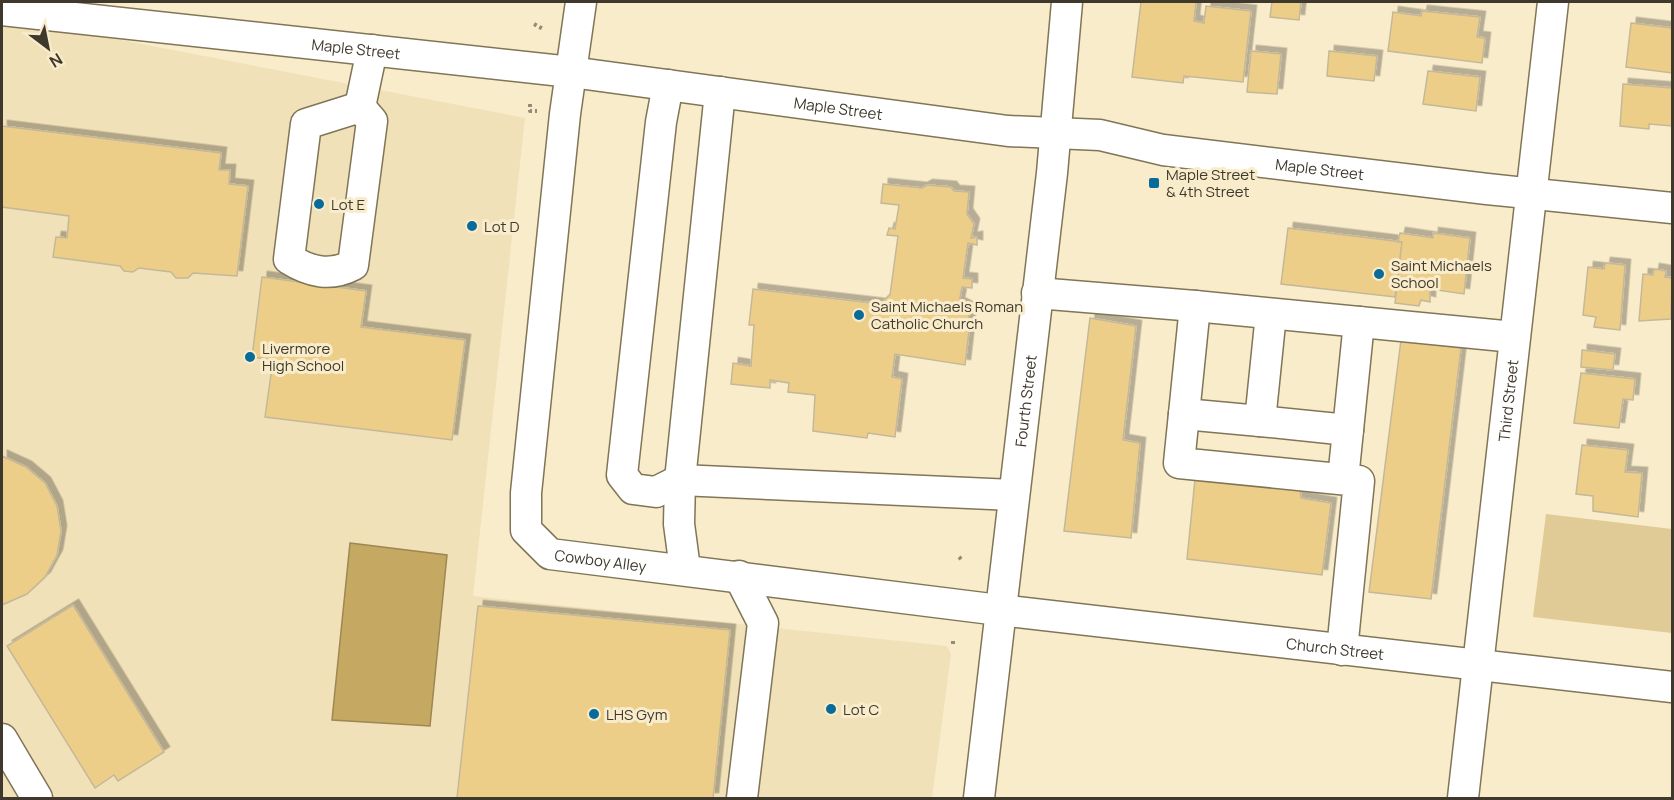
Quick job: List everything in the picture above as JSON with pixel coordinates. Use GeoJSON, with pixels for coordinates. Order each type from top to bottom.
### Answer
{"type":"FeatureCollection","features":[{"type":"Feature","properties":{"kind":"street"},"geometry":{"type":"LineString","coordinates":[[571,72],[581,2]]}},
{"type":"Feature","properties":{"kind":"street","name":"Fourth Street"},"geometry":{"type":"LineString","coordinates":[[979,798],[1055,132],[1067,2]]}},
{"type":"Feature","properties":{"kind":"street","name":"Third Street"},"geometry":{"type":"LineString","coordinates":[[1463,798],[1553,2]]}},
{"type":"Feature","properties":{"kind":"street","name":"Maple Street"},"geometry":{"type":"LineString","coordinates":[[2,10],[102,11],[372,50],[571,72],[1008,131],[1100,135],[1175,151],[1487,189],[1672,208]]}},
{"type":"Feature","properties":{"kind":"street"},"geometry":{"type":"LineString","coordinates":[[360,107],[372,50]]}},
{"type":"Feature","properties":{"kind":"street","name":"Cowboy Alley"},"geometry":{"type":"LineString","coordinates":[[571,72],[527,482],[526,530],[550,554],[685,569],[999,610]]}},
{"type":"Feature","properties":{"kind":"street"},"geometry":{"type":"LineString","coordinates":[[669,85],[661,122],[622,475],[633,489],[656,492],[680,480],[1013,495]]}},
{"type":"Feature","properties":{"kind":"street"},"geometry":{"type":"LineString","coordinates":[[685,569],[680,524],[680,480],[720,92]]}},
{"type":"Feature","properties":{"kind":"street"},"geometry":{"type":"LineString","coordinates":[[360,107],[372,121],[353,265],[339,273],[308,271],[289,259],[306,124],[360,107]]}},
{"type":"Feature","properties":{"kind":"street"},"geometry":{"type":"LineString","coordinates":[[1037,293],[1514,337]]}},
{"type":"Feature","properties":{"kind":"street"},"geometry":{"type":"LineString","coordinates":[[1195,306],[1179,463],[1359,481],[1342,650]]}},
{"type":"Feature","properties":{"kind":"street"},"geometry":{"type":"LineString","coordinates":[[1260,421],[1271,314]]}},
{"type":"Feature","properties":{"kind":"street"},"geometry":{"type":"LineString","coordinates":[[1343,479],[1359,322]]}},
{"type":"Feature","properties":{"kind":"street"},"geometry":{"type":"LineString","coordinates":[[1184,414],[1348,430]]}},
{"type":"Feature","properties":{"kind":"street"},"geometry":{"type":"LineString","coordinates":[[739,576],[763,623],[742,798]]}},
{"type":"Feature","properties":{"kind":"street","name":"Church Street"},"geometry":{"type":"LineString","coordinates":[[999,610],[1672,687]]}},
{"type":"Feature","properties":{"kind":"street"},"geometry":{"type":"LineString","coordinates":[[2,739],[10,769],[37,798]]}},
{"type":"Feature","properties":{"kind":"path"},"geometry":{"type":"LineString","coordinates":[[534,24],[543,29]]}},
{"type":"Feature","properties":{"kind":"path"},"geometry":{"type":"LineString","coordinates":[[530,104],[530,111],[537,111]]}},
{"type":"Feature","properties":{"kind":"path"},"geometry":{"type":"LineString","coordinates":[[959,557],[963,561]]}},
{"type":"Feature","properties":{"kind":"shaded area","name":"Livermore High School"},"geometry":{"type":"Polygon","coordinates":[[[2,17],[525,118],[473,596],[947,646],[951,654],[932,798],[2,798],[2,17]]]}},
{"type":"Feature","properties":{"kind":"shaded area"},"geometry":{"type":"Polygon","coordinates":[[[1546,514],[1672,529],[1672,633],[1533,617],[1546,514]]]}},
{"type":"Feature","properties":{"kind":"shaded area"},"geometry":{"type":"Polygon","coordinates":[[[350,543],[447,555],[430,726],[332,720],[350,543]]]}},
{"type":"Feature","properties":{"kind":"building"},"geometry":{"type":"Polygon","coordinates":[[[1141,2],[1196,2],[1194,21],[1204,23],[1206,6],[1251,11],[1243,82],[1184,76],[1183,83],[1132,77],[1141,2]]]}},
{"type":"Feature","properties":{"kind":"building"},"geometry":{"type":"Polygon","coordinates":[[[1272,2],[1301,2],[1299,20],[1270,17],[1272,2]]]}},
{"type":"Feature","properties":{"kind":"building"},"geometry":{"type":"Polygon","coordinates":[[[1422,11],[1480,17],[1477,37],[1485,38],[1482,63],[1388,51],[1393,12],[1421,16],[1422,11]]]}},
{"type":"Feature","properties":{"kind":"building"},"geometry":{"type":"Polygon","coordinates":[[[1631,23],[1672,28],[1672,73],[1626,67],[1631,23]]]}},
{"type":"Feature","properties":{"kind":"building"},"geometry":{"type":"Polygon","coordinates":[[[1251,51],[1281,54],[1277,94],[1247,92],[1251,51]]]}},
{"type":"Feature","properties":{"kind":"building"},"geometry":{"type":"Polygon","coordinates":[[[1329,51],[1377,56],[1374,81],[1327,76],[1329,51]]]}},
{"type":"Feature","properties":{"kind":"building"},"geometry":{"type":"Polygon","coordinates":[[[1428,71],[1480,77],[1476,111],[1423,104],[1428,71]]]}},
{"type":"Feature","properties":{"kind":"building"},"geometry":{"type":"Polygon","coordinates":[[[1623,84],[1672,88],[1672,126],[1649,124],[1649,129],[1620,126],[1623,84]]]}},
{"type":"Feature","properties":{"kind":"building"},"geometry":{"type":"Polygon","coordinates":[[[2,126],[221,153],[219,170],[230,170],[229,184],[248,186],[237,276],[193,273],[188,278],[176,278],[171,272],[139,268],[133,272],[124,271],[120,266],[53,257],[56,237],[67,238],[69,216],[2,207],[2,126]]]}},
{"type":"Feature","properties":{"kind":"building","name":"Saint Michaels Roman Catholic Church"},"geometry":{"type":"Polygon","coordinates":[[[883,184],[922,188],[927,185],[951,187],[954,191],[969,192],[967,214],[974,224],[971,238],[977,237],[977,245],[968,243],[963,278],[972,279],[972,288],[962,287],[959,303],[967,307],[970,322],[965,365],[895,354],[892,377],[902,379],[895,437],[868,433],[867,438],[813,431],[815,395],[788,392],[789,383],[770,380],[770,388],[731,384],[733,363],[751,366],[754,325],[749,325],[753,289],[880,304],[890,295],[898,236],[887,235],[889,228],[895,229],[899,205],[881,203],[883,184]]]}},
{"type":"Feature","properties":{"kind":"building"},"geometry":{"type":"Polygon","coordinates":[[[1288,228],[1402,242],[1395,297],[1281,284],[1288,228]]]}},
{"type":"Feature","properties":{"kind":"building"},"geometry":{"type":"Polygon","coordinates":[[[1400,233],[1433,238],[1433,233],[1470,238],[1464,294],[1430,289],[1430,302],[1421,300],[1419,306],[1395,303],[1402,242],[1398,242],[1400,233]]]}},
{"type":"Feature","properties":{"kind":"building"},"geometry":{"type":"Polygon","coordinates":[[[1605,263],[1625,265],[1620,330],[1594,327],[1596,317],[1583,315],[1588,267],[1604,269],[1605,263]]]}},
{"type":"Feature","properties":{"kind":"building"},"geometry":{"type":"Polygon","coordinates":[[[1654,269],[1666,271],[1665,277],[1672,278],[1671,319],[1639,321],[1643,274],[1653,275],[1654,269]]]}},
{"type":"Feature","properties":{"kind":"building"},"geometry":{"type":"Polygon","coordinates":[[[262,277],[366,291],[361,327],[465,340],[452,440],[265,417],[273,360],[252,357],[262,277]]]}},
{"type":"Feature","properties":{"kind":"building"},"geometry":{"type":"Polygon","coordinates":[[[1090,318],[1136,326],[1123,440],[1140,443],[1131,538],[1064,531],[1090,318]]]}},
{"type":"Feature","properties":{"kind":"building"},"geometry":{"type":"Polygon","coordinates":[[[1401,340],[1461,348],[1431,599],[1369,592],[1401,340]]]}},
{"type":"Feature","properties":{"kind":"building"},"geometry":{"type":"Polygon","coordinates":[[[1582,350],[1615,354],[1613,370],[1581,367],[1582,350]]]}},
{"type":"Feature","properties":{"kind":"building"},"geometry":{"type":"Polygon","coordinates":[[[1581,373],[1635,379],[1633,400],[1623,399],[1619,428],[1574,423],[1581,373]]]}},
{"type":"Feature","properties":{"kind":"building"},"geometry":{"type":"Polygon","coordinates":[[[1582,445],[1628,450],[1625,472],[1642,473],[1638,517],[1593,511],[1593,496],[1576,494],[1582,445]]]}},
{"type":"Feature","properties":{"kind":"building"},"geometry":{"type":"Polygon","coordinates":[[[2,456],[26,467],[45,483],[57,506],[61,531],[57,555],[45,577],[27,594],[2,605],[2,456]]]}},
{"type":"Feature","properties":{"kind":"building"},"geometry":{"type":"Polygon","coordinates":[[[1195,479],[1300,490],[1301,498],[1331,503],[1322,575],[1187,559],[1195,479]]]}},
{"type":"Feature","properties":{"kind":"building"},"geometry":{"type":"Polygon","coordinates":[[[73,605],[164,752],[118,781],[114,775],[95,788],[7,646],[73,605]]]}},
{"type":"Feature","properties":{"kind":"building","name":"LHS Gym"},"geometry":{"type":"Polygon","coordinates":[[[478,606],[730,630],[713,798],[457,798],[478,606]]]}},
{"type":"Feature","properties":{"kind":"place","name":"Maple Street & 4th Street"},"geometry":{"type":"Point","coordinates":[1154,183]}},
{"type":"Feature","properties":{"kind":"place","name":"Lot E"},"geometry":{"type":"Point","coordinates":[319,204]}},
{"type":"Feature","properties":{"kind":"place","name":"Lot D"},"geometry":{"type":"Point","coordinates":[472,226]}},
{"type":"Feature","properties":{"kind":"place","name":"Saint Michaels School"},"geometry":{"type":"Point","coordinates":[1379,274]}},
{"type":"Feature","properties":{"kind":"place","name":"Saint Michaels Roman Catholic Church"},"geometry":{"type":"Point","coordinates":[859,315]}},
{"type":"Feature","properties":{"kind":"place","name":"Livermore High School"},"geometry":{"type":"Point","coordinates":[250,357]}},
{"type":"Feature","properties":{"kind":"place","name":"Lot C"},"geometry":{"type":"Point","coordinates":[831,709]}},
{"type":"Feature","properties":{"kind":"place","name":"LHS Gym"},"geometry":{"type":"Point","coordinates":[594,714]}}]}
